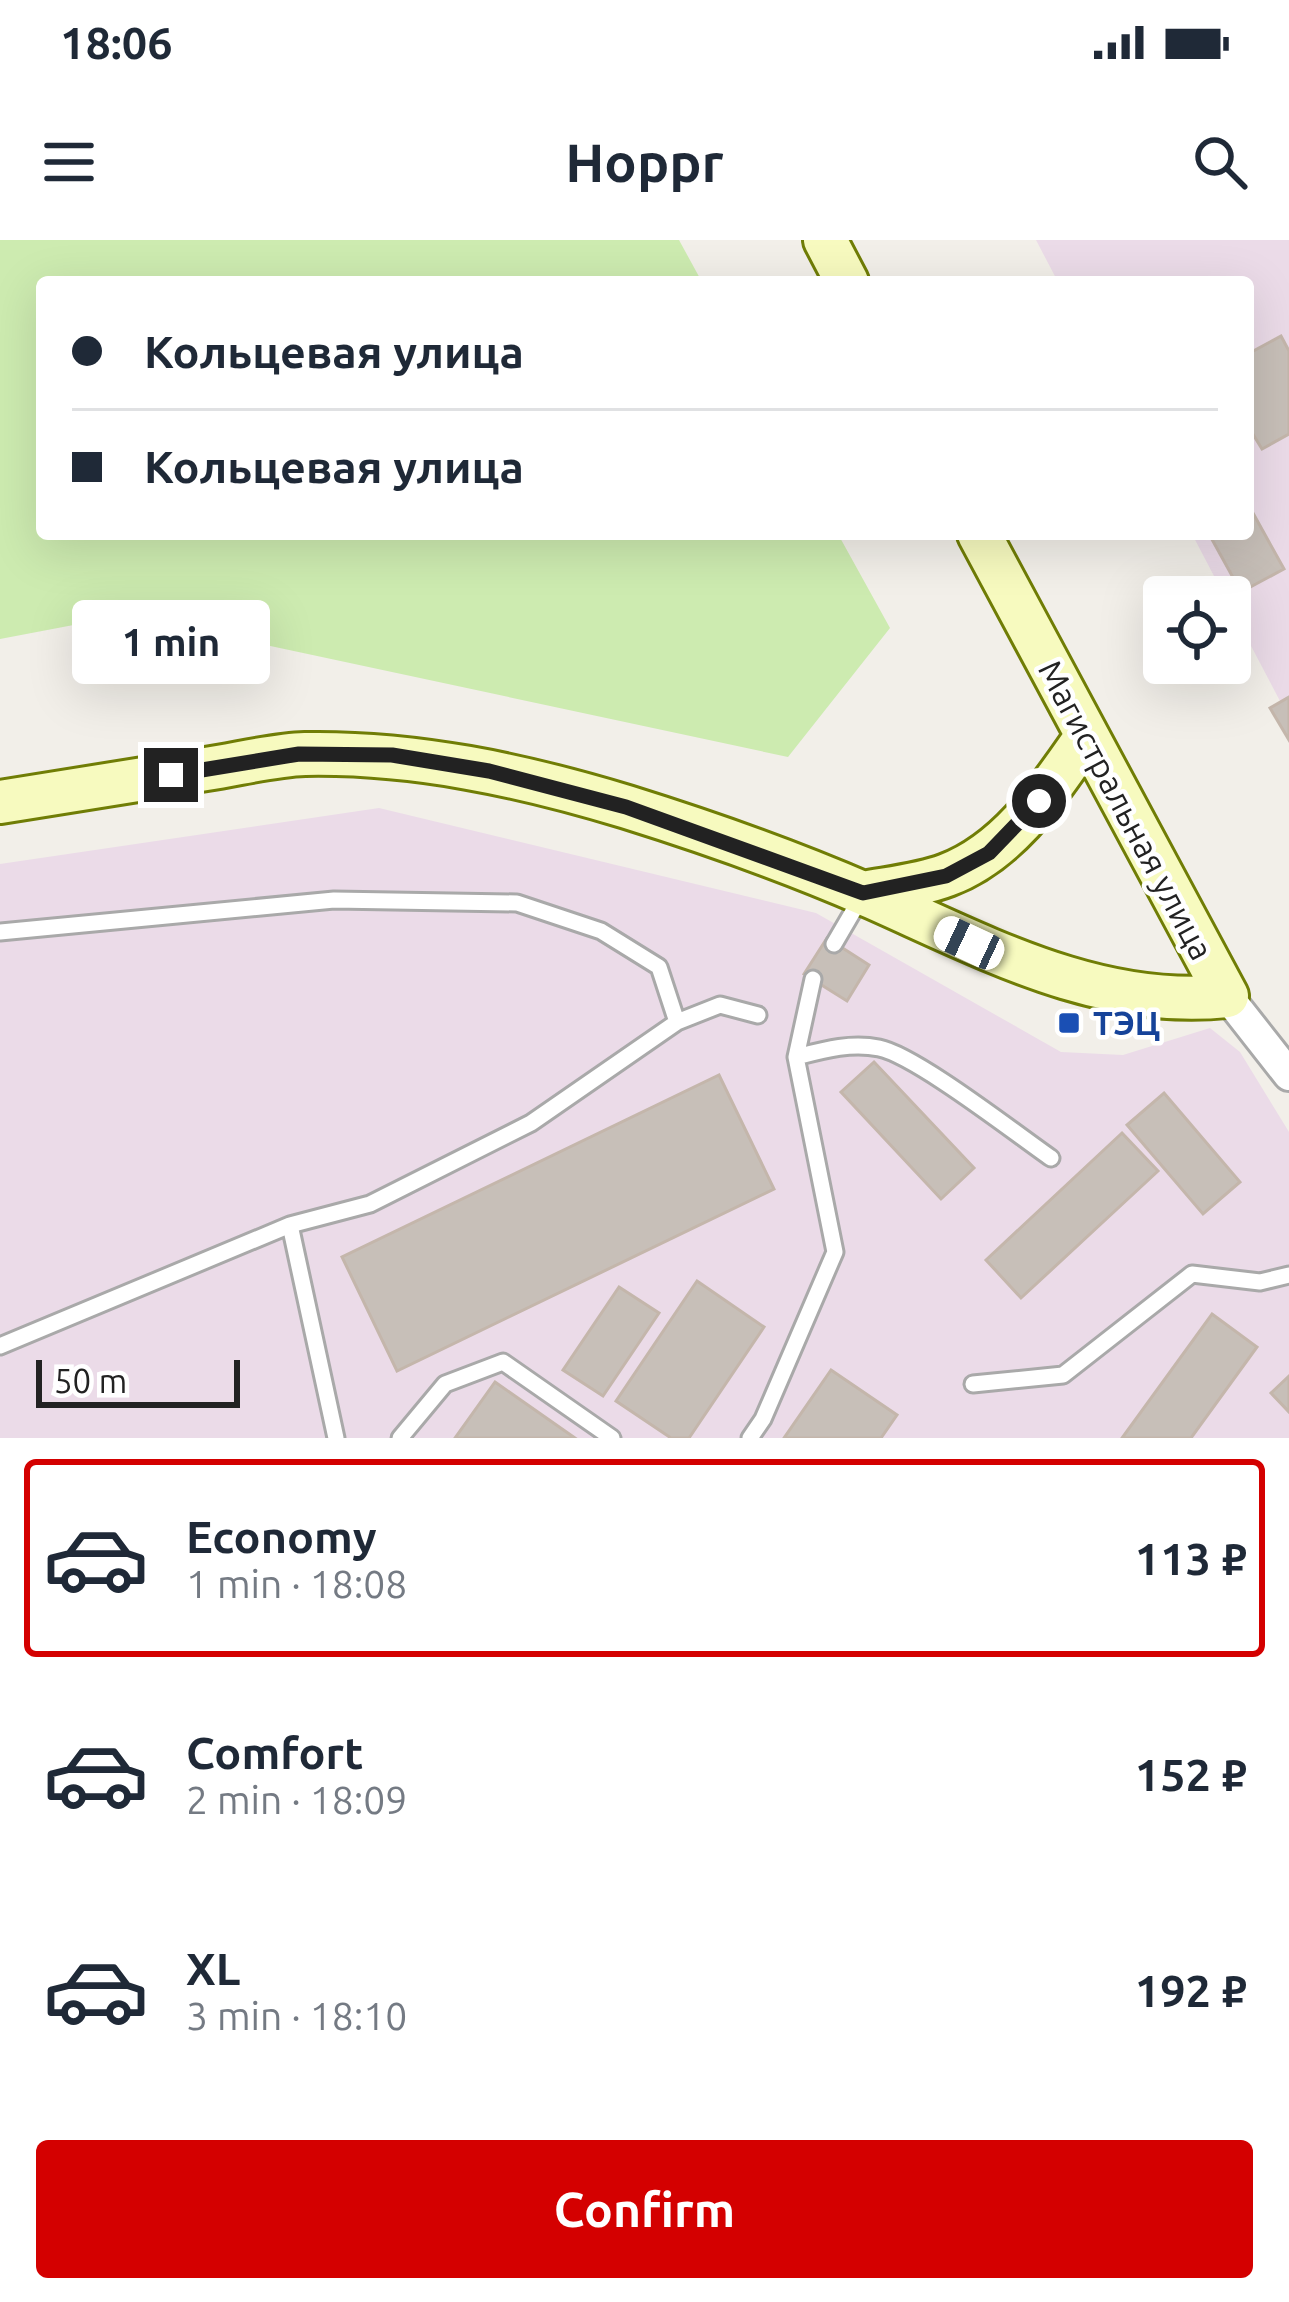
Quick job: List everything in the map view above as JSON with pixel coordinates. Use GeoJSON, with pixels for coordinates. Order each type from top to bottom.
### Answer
{"type":"FeatureCollection","features":[{"type":"Feature","properties":{"kind":"street"},"geometry":{"type":"LineString","coordinates":[[825,240],[844,276]]}},
{"type":"Feature","properties":{"kind":"street","name":"Магистральная улица"},"geometry":{"type":"LineString","coordinates":[[983,540],[1228,996],[1289,1075]]}},
{"type":"Feature","properties":{"kind":"street"},"geometry":{"type":"LineString","coordinates":[[863,893],[946,876],[989,853],[1022,821],[1086,736]]}},
{"type":"Feature","properties":{"kind":"street"},"geometry":{"type":"LineString","coordinates":[[0,802],[299,754],[392,755],[489,771],[626,807],[863,893],[969,943],[1071,980],[1149,998],[1186,1001],[1228,996]]}},
{"type":"Feature","properties":{"kind":"lane"},"geometry":{"type":"LineString","coordinates":[[835,944],[863,893]]}},
{"type":"Feature","properties":{"kind":"lane"},"geometry":{"type":"LineString","coordinates":[[0,932],[334,900],[517,903],[602,931],[659,967],[677,1022]]}},
{"type":"Feature","properties":{"kind":"lane"},"geometry":{"type":"LineString","coordinates":[[750,1438],[763,1419],[835,1252],[796,1057],[813,979]]}},
{"type":"Feature","properties":{"kind":"lane"},"geometry":{"type":"LineString","coordinates":[[0,1346],[290,1225],[370,1204],[531,1123],[677,1022],[720,1005],[758,1016]]}},
{"type":"Feature","properties":{"kind":"lane"},"geometry":{"type":"LineString","coordinates":[[796,1057],[835,1047],[881,1048],[933,1077],[1051,1158]]}},
{"type":"Feature","properties":{"kind":"lane"},"geometry":{"type":"LineString","coordinates":[[290,1225],[336,1438]]}},
{"type":"Feature","properties":{"kind":"lane"},"geometry":{"type":"LineString","coordinates":[[973,1384],[1063,1375],[1192,1274],[1260,1282],[1289,1275]]}},
{"type":"Feature","properties":{"kind":"lane"},"geometry":{"type":"LineString","coordinates":[[400,1438],[445,1384],[503,1362],[612,1438]]}},
{"type":"Feature","properties":{"kind":"shaded area"},"geometry":{"type":"Polygon","coordinates":[[[1036,240],[1289,240],[1289,718],[1251,646],[1251,576],[1214,576],[1195,540],[1254,540],[1254,276],[1055,276],[1036,240]]]}},
{"type":"Feature","properties":{"kind":"shaded area"},"geometry":{"type":"Polygon","coordinates":[[[379,808],[816,913],[1061,1052],[1123,1055],[1210,1028],[1240,1052],[1289,1132],[1289,1438],[0,1438],[0,864],[379,808]]]}},
{"type":"Feature","properties":{"kind":"green space"},"geometry":{"type":"Polygon","coordinates":[[[0,240],[679,240],[699,276],[36,276],[36,540],[841,540],[890,628],[788,757],[126,615],[0,639],[0,240]]]}},
{"type":"Feature","properties":{"kind":"building"},"geometry":{"type":"Polygon","coordinates":[[[1281,336],[1289,351],[1289,434],[1262,449],[1254,436],[1254,351],[1281,336]]]}},
{"type":"Feature","properties":{"kind":"building"},"geometry":{"type":"Polygon","coordinates":[[[1254,515],[1284,569],[1251,587],[1251,576],[1232,576],[1212,540],[1254,540],[1254,515]]]}},
{"type":"Feature","properties":{"kind":"building"},"geometry":{"type":"Polygon","coordinates":[[[1289,697],[1289,740],[1270,708],[1289,697]]]}},
{"type":"Feature","properties":{"kind":"building"},"geometry":{"type":"Polygon","coordinates":[[[827,938],[869,965],[847,1001],[804,974],[827,938]]]}},
{"type":"Feature","properties":{"kind":"building"},"geometry":{"type":"Polygon","coordinates":[[[874,1062],[974,1168],[941,1199],[841,1092],[874,1062]]]}},
{"type":"Feature","properties":{"kind":"building"},"geometry":{"type":"Polygon","coordinates":[[[719,1075],[774,1189],[397,1371],[342,1257],[719,1075]]]}},
{"type":"Feature","properties":{"kind":"building"},"geometry":{"type":"Polygon","coordinates":[[[1164,1093],[1240,1182],[1203,1214],[1127,1125],[1164,1093]]]}},
{"type":"Feature","properties":{"kind":"building"},"geometry":{"type":"Polygon","coordinates":[[[1122,1133],[1158,1171],[1021,1298],[986,1260],[1122,1133]]]}},
{"type":"Feature","properties":{"kind":"building"},"geometry":{"type":"Polygon","coordinates":[[[697,1281],[764,1327],[689,1438],[671,1438],[616,1401],[697,1281]]]}},
{"type":"Feature","properties":{"kind":"building"},"geometry":{"type":"Polygon","coordinates":[[[619,1287],[659,1313],[603,1396],[563,1370],[619,1287]]]}},
{"type":"Feature","properties":{"kind":"building"},"geometry":{"type":"Polygon","coordinates":[[[1212,1314],[1257,1347],[1191,1438],[1122,1438],[1212,1314]]]}},
{"type":"Feature","properties":{"kind":"building"},"geometry":{"type":"Polygon","coordinates":[[[831,1370],[897,1415],[881,1438],[784,1438],[831,1370]]]}},
{"type":"Feature","properties":{"kind":"building"},"geometry":{"type":"Polygon","coordinates":[[[1289,1376],[1289,1412],[1271,1393],[1289,1376]]]}},
{"type":"Feature","properties":{"kind":"building"},"geometry":{"type":"Polygon","coordinates":[[[495,1382],[575,1438],[455,1438],[495,1382]]]}},
{"type":"Feature","properties":{"kind":"place","name":"ТЭЦ"},"geometry":{"type":"Point","coordinates":[1069,1023]}},
{"type":"Feature","properties":{"kind":"route"},"geometry":{"type":"LineString","coordinates":[[171,775],[299,754],[392,755],[489,771],[626,807],[863,893],[946,876],[989,853],[1039,801]]}}]}
